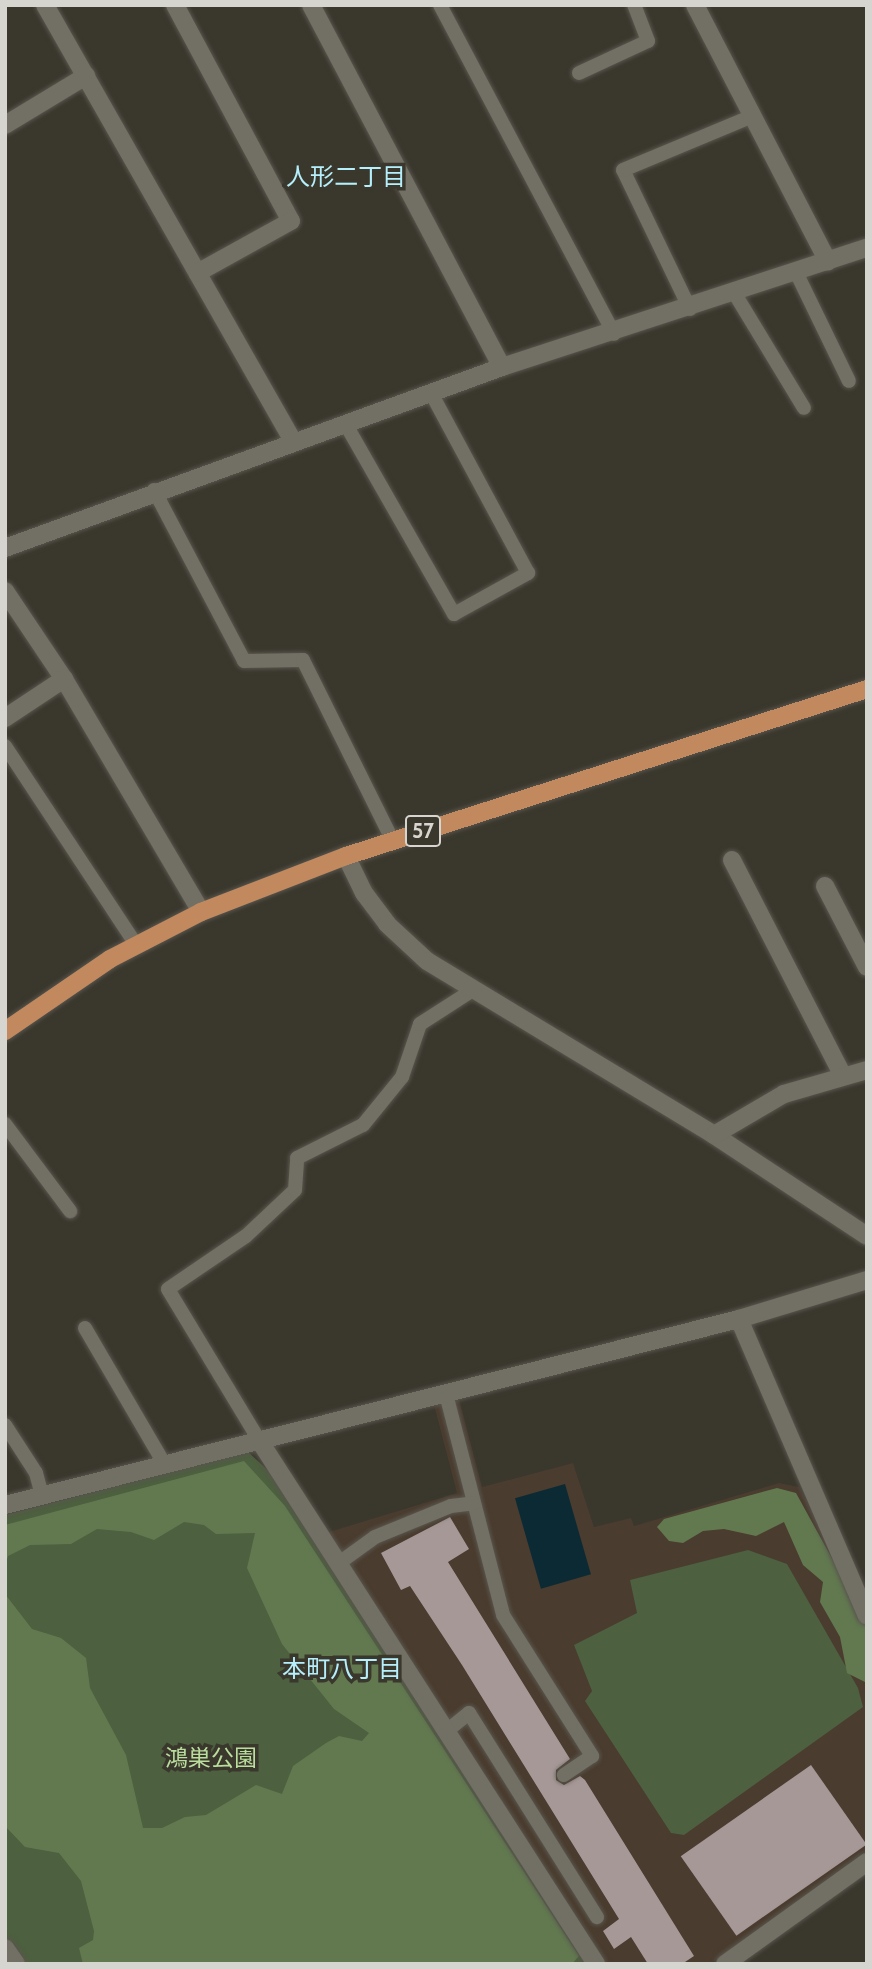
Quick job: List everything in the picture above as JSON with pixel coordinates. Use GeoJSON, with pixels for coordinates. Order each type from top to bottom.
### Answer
{"type":"FeatureCollection","features":[{"type":"Feature","properties":{"kind":"main road","name":"57"},"geometry":{"type":"LineString","coordinates":[[5,1031],[136,946],[201,912],[345,856],[867,689]]}},
{"type":"Feature","properties":{"kind":"street"},"geometry":{"type":"LineString","coordinates":[[45,5],[293,441]]}},
{"type":"Feature","properties":{"kind":"street"},"geometry":{"type":"LineString","coordinates":[[174,5],[291,221],[197,273]]}},
{"type":"Feature","properties":{"kind":"street"},"geometry":{"type":"LineString","coordinates":[[311,5],[502,368]]}},
{"type":"Feature","properties":{"kind":"street"},"geometry":{"type":"LineString","coordinates":[[695,5],[828,261]]}},
{"type":"Feature","properties":{"kind":"street"},"geometry":{"type":"LineString","coordinates":[[5,125],[86,76]]}},
{"type":"Feature","properties":{"kind":"street"},"geometry":{"type":"LineString","coordinates":[[5,548],[154,491],[502,368],[614,334],[867,248]]}},
{"type":"Feature","properties":{"kind":"street"},"geometry":{"type":"LineString","coordinates":[[5,591],[64,679],[201,912]]}},
{"type":"Feature","properties":{"kind":"street"},"geometry":{"type":"LineString","coordinates":[[5,718],[64,679]]}},
{"type":"Feature","properties":{"kind":"street"},"geometry":{"type":"LineString","coordinates":[[345,856],[364,893],[387,925],[428,961],[714,1135],[867,1236]]}},
{"type":"Feature","properties":{"kind":"street"},"geometry":{"type":"LineString","coordinates":[[732,860],[843,1076]]}},
{"type":"Feature","properties":{"kind":"street"},"geometry":{"type":"LineString","coordinates":[[825,886],[867,967]]}},
{"type":"Feature","properties":{"kind":"street"},"geometry":{"type":"LineString","coordinates":[[714,1135],[785,1094],[867,1070]]}},
{"type":"Feature","properties":{"kind":"street"},"geometry":{"type":"LineString","coordinates":[[10,1502],[739,1319],[867,1280]]}},
{"type":"Feature","properties":{"kind":"street"},"geometry":{"type":"LineString","coordinates":[[739,1319],[866,1612]]}},
{"type":"Feature","properties":{"kind":"street"},"geometry":{"type":"LineString","coordinates":[[259,1440],[596,1964]]}},
{"type":"Feature","properties":{"kind":"street"},"geometry":{"type":"LineString","coordinates":[[725,1964],[867,1862]]}},
{"type":"Feature","properties":{"kind":"street"},"geometry":{"type":"LineString","coordinates":[[5,1948],[16,1964]]}},
{"type":"Feature","properties":{"kind":"lane"},"geometry":{"type":"LineString","coordinates":[[440,5],[614,334]]}},
{"type":"Feature","properties":{"kind":"lane"},"geometry":{"type":"LineString","coordinates":[[579,73],[648,41],[634,5]]}},
{"type":"Feature","properties":{"kind":"lane"},"geometry":{"type":"LineString","coordinates":[[690,309],[623,170],[753,116]]}},
{"type":"Feature","properties":{"kind":"lane"},"geometry":{"type":"LineString","coordinates":[[796,272],[849,381]]}},
{"type":"Feature","properties":{"kind":"lane"},"geometry":{"type":"LineString","coordinates":[[735,294],[804,408]]}},
{"type":"Feature","properties":{"kind":"lane"},"geometry":{"type":"LineString","coordinates":[[345,423],[454,614],[528,573],[431,393]]}},
{"type":"Feature","properties":{"kind":"lane"},"geometry":{"type":"LineString","coordinates":[[154,491],[244,661],[303,660],[393,841]]}},
{"type":"Feature","properties":{"kind":"lane"},"geometry":{"type":"LineString","coordinates":[[5,746],[136,946]]}},
{"type":"Feature","properties":{"kind":"lane"},"geometry":{"type":"LineString","coordinates":[[259,1440],[168,1289],[246,1236],[295,1190],[297,1158],[363,1125],[402,1077],[420,1024],[473,990]]}},
{"type":"Feature","properties":{"kind":"lane"},"geometry":{"type":"LineString","coordinates":[[5,1124],[70,1211]]}},
{"type":"Feature","properties":{"kind":"lane"},"geometry":{"type":"LineString","coordinates":[[85,1328],[164,1463]]}},
{"type":"Feature","properties":{"kind":"lane"},"geometry":{"type":"LineString","coordinates":[[446,1394],[503,1615],[592,1756],[564,1775]]}},
{"type":"Feature","properties":{"kind":"lane"},"geometry":{"type":"LineString","coordinates":[[5,1425],[36,1473],[42,1495]]}},
{"type":"Feature","properties":{"kind":"lane"},"geometry":{"type":"LineString","coordinates":[[339,1563],[375,1537],[451,1506],[474,1503]]}},
{"type":"Feature","properties":{"kind":"lane"},"geometry":{"type":"LineString","coordinates":[[447,1730],[469,1713],[597,1917]]}},
{"type":"Feature","properties":{"kind":"shaded area"},"geometry":{"type":"Polygon","coordinates":[[[459,1399],[482,1487],[573,1463],[594,1527],[631,1518],[634,1526],[779,1483],[799,1487],[867,1616],[867,1850],[710,1964],[601,1964],[329,1532],[457,1493],[434,1405],[459,1399]]]}},
{"type":"Feature","properties":{"kind":"green space","name":"鴻巣公園"},"geometry":{"type":"Polygon","coordinates":[[[248,1452],[273,1475],[591,1964],[94,1964],[90,1958],[80,1964],[21,1964],[5,1939],[5,1515],[248,1452]]]}},
{"type":"Feature","properties":{"kind":"green space","name":"鴻巣公園"},"geometry":{"type":"Polygon","coordinates":[[[244,1461],[285,1506],[579,1956],[572,1964],[83,1964],[79,1948],[93,1940],[94,1931],[81,1881],[59,1853],[25,1847],[5,1826],[5,1594],[32,1629],[61,1638],[86,1658],[90,1688],[126,1755],[143,1828],[162,1828],[185,1817],[206,1815],[256,1785],[282,1794],[293,1766],[339,1736],[362,1741],[369,1733],[334,1709],[282,1644],[247,1568],[255,1533],[216,1534],[204,1525],[184,1522],[154,1540],[131,1532],[97,1529],[71,1544],[30,1545],[8,1556],[5,1566],[5,1525],[244,1461]]]}},
{"type":"Feature","properties":{"kind":"green space"},"geometry":{"type":"Polygon","coordinates":[[[777,1488],[796,1493],[867,1622],[867,1683],[847,1673],[840,1637],[820,1602],[823,1582],[803,1565],[784,1522],[756,1536],[724,1529],[703,1531],[683,1543],[669,1541],[657,1527],[664,1519],[777,1488]]]}},
{"type":"Feature","properties":{"kind":"green space"},"geometry":{"type":"Polygon","coordinates":[[[748,1550],[787,1564],[858,1688],[863,1707],[684,1835],[671,1833],[585,1701],[592,1691],[574,1645],[637,1613],[630,1580],[748,1550]]]}},
{"type":"Feature","properties":{"kind":"water"},"geometry":{"type":"Polygon","coordinates":[[[565,1484],[591,1574],[541,1589],[515,1498],[565,1484]]]}},
{"type":"Feature","properties":{"kind":"building"},"geometry":{"type":"Polygon","coordinates":[[[450,1517],[469,1549],[448,1562],[570,1759],[556,1770],[556,1780],[564,1785],[580,1776],[585,1780],[694,1956],[682,1964],[648,1964],[631,1937],[614,1949],[603,1931],[619,1919],[462,1665],[410,1586],[401,1590],[381,1553],[450,1517]]]}},
{"type":"Feature","properties":{"kind":"building"},"geometry":{"type":"Polygon","coordinates":[[[811,1765],[867,1844],[736,1936],[681,1856],[811,1765]]]}},
{"type":"Feature","properties":{"kind":"district","name":"人形二丁目"},"geometry":{"type":"Point","coordinates":[346,177]}},
{"type":"Feature","properties":{"kind":"district","name":"本町八丁目"},"geometry":{"type":"Point","coordinates":[342,1669]}}]}
